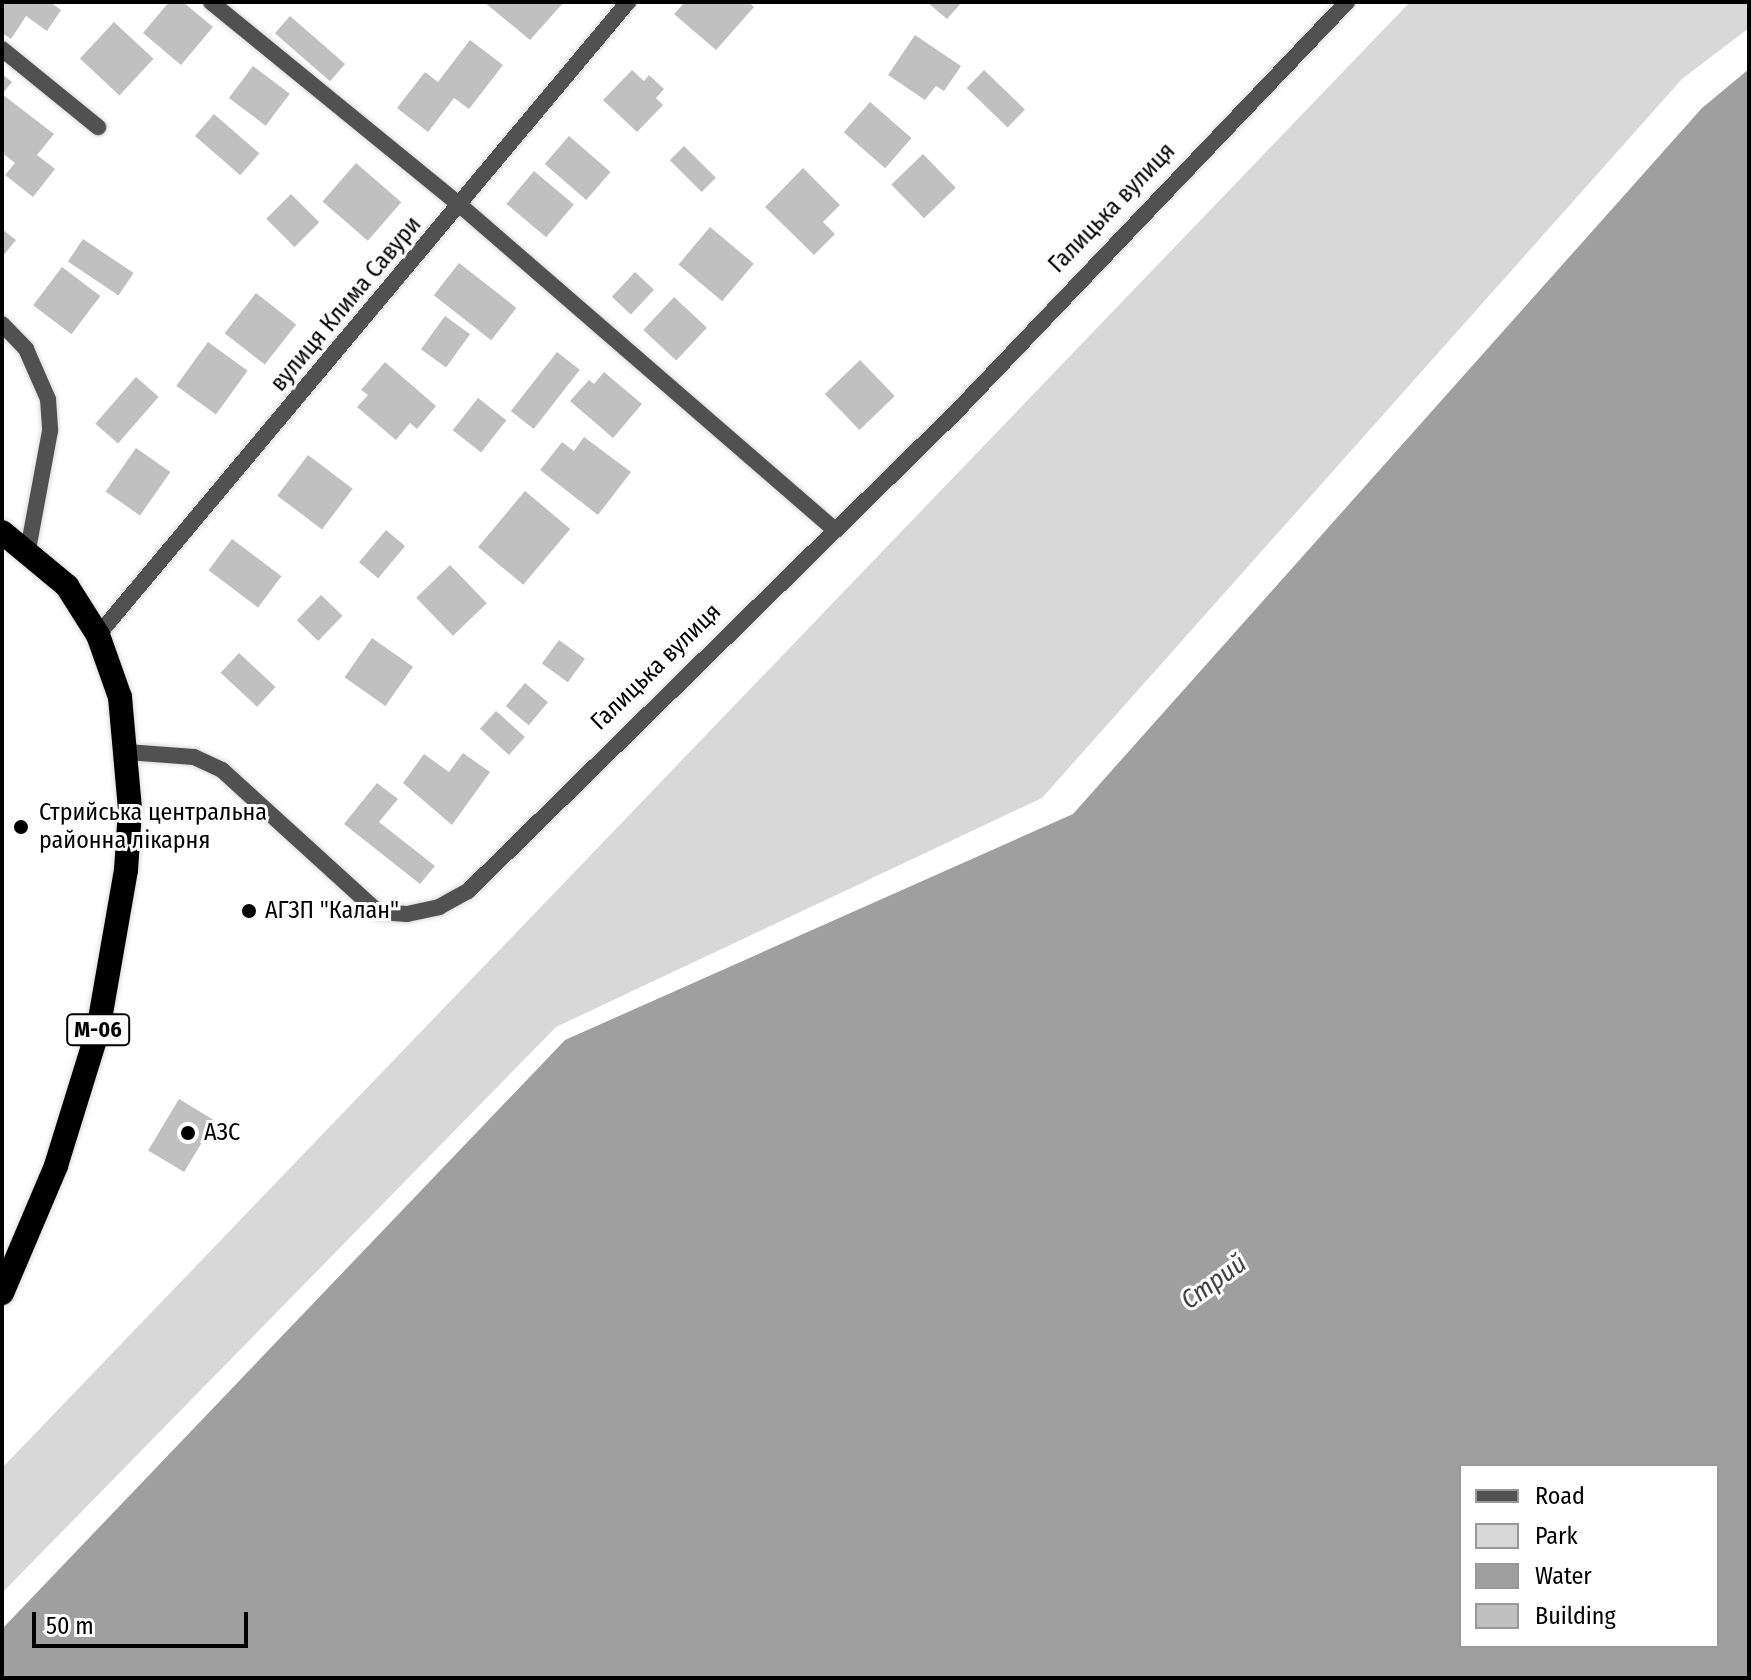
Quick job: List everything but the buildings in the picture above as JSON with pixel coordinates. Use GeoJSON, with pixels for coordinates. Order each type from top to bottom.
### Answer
{"type":"FeatureCollection","features":[{"type":"Feature","properties":{"kind":"highway","name":"М-06"},"geometry":{"type":"LineString","coordinates":[[2,532],[28,550],[67,586],[98,635],[120,697],[127,752],[126,870],[98,1030],[56,1166],[2,1293]]}},
{"type":"Feature","properties":{"kind":"street"},"geometry":{"type":"LineString","coordinates":[[211,2],[461,206],[835,530]]}},
{"type":"Feature","properties":{"kind":"street","name":"вулиця Клима Савури"},"geometry":{"type":"LineString","coordinates":[[98,635],[461,206],[628,2]]}},
{"type":"Feature","properties":{"kind":"street","name":"Галицька вулиця"},"geometry":{"type":"LineString","coordinates":[[127,752],[194,757],[222,770],[378,912],[407,914],[439,907],[468,891],[957,411],[1347,2]]}},
{"type":"Feature","properties":{"kind":"street"},"geometry":{"type":"LineString","coordinates":[[2,49],[98,127]]}},
{"type":"Feature","properties":{"kind":"street"},"geometry":{"type":"LineString","coordinates":[[2,324],[26,349],[48,399],[50,431],[28,550]]}},
{"type":"Feature","properties":{"kind":"green space"},"geometry":{"type":"Polygon","coordinates":[[[1410,2],[1749,2],[1749,28],[1682,79],[1042,798],[556,1027],[2,1593],[2,1468],[1410,2]]]}},
{"type":"Feature","properties":{"kind":"water","name":"Стрий"},"geometry":{"type":"Polygon","coordinates":[[[1749,69],[1749,1678],[2,1678],[2,1629],[565,1040],[1073,814],[1702,108],[1749,69]]]}},
{"type":"Feature","properties":{"kind":"place","name":"Стрийська центральна районна лікарня"},"geometry":{"type":"Point","coordinates":[21,827]}},
{"type":"Feature","properties":{"kind":"place","name":"АГЗП \"Калан\""},"geometry":{"type":"Point","coordinates":[249,911]}},
{"type":"Feature","properties":{"kind":"place","name":"АЗС"},"geometry":{"type":"Point","coordinates":[188,1133]}}]}
